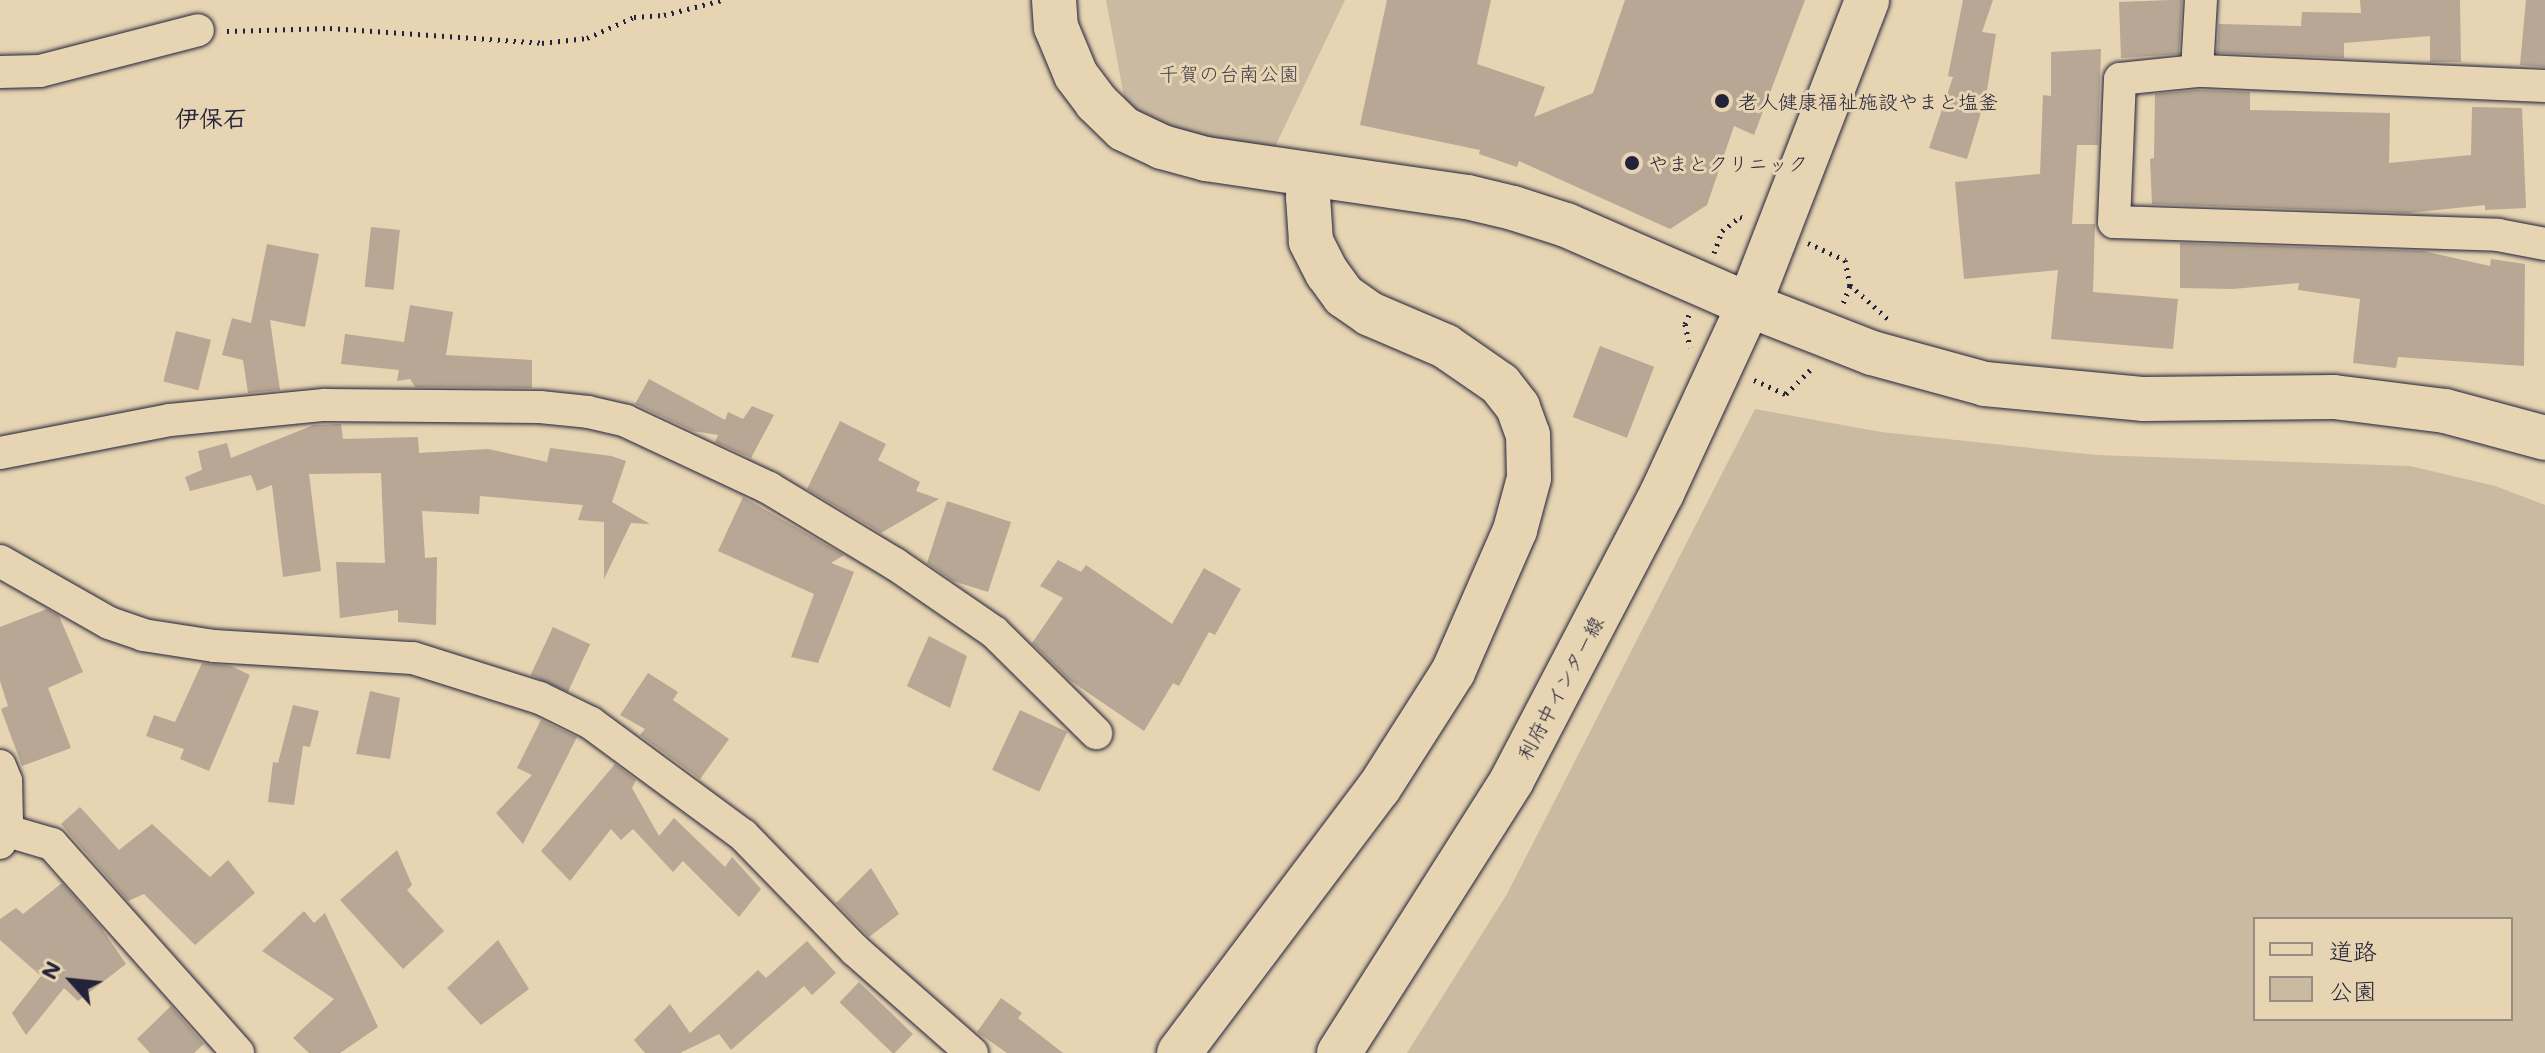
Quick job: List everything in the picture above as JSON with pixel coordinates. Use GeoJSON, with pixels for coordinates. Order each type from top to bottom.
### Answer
{"type":"FeatureCollection","features":[{"type":"Feature","properties":{"kind":"street"},"geometry":{"type":"LineString","coordinates":[[1054,0],[1056,27],[1076,75],[1096,102],[1124,129],[1162,147],[1206,159],[1467,197],[1513,208],[1566,225],[1749,305],[1872,353],[1985,384],[2144,399],[2334,397],[2445,411],[2545,438]]}},
{"type":"Feature","properties":{"kind":"street","name":"利府中インター線"},"geometry":{"type":"LineString","coordinates":[[1339,1053],[1512,780],[1662,493],[1749,305],[1867,0]]}},
{"type":"Feature","properties":{"kind":"street"},"geometry":{"type":"LineString","coordinates":[[2197,71],[2201,0]]}},
{"type":"Feature","properties":{"kind":"street"},"geometry":{"type":"LineString","coordinates":[[0,72],[40,71],[198,30]]}},
{"type":"Feature","properties":{"kind":"street"},"geometry":{"type":"LineString","coordinates":[[2545,86],[2197,71],[2120,79],[2114,222],[2498,235],[2545,244]]}},
{"type":"Feature","properties":{"kind":"street"},"geometry":{"type":"LineString","coordinates":[[1179,1053],[1379,788],[1446,684],[1515,530],[1529,478],[1528,435],[1518,407],[1500,384],[1445,346],[1370,314],[1344,296],[1327,273],[1311,241],[1308,197],[1312,175]]}},
{"type":"Feature","properties":{"kind":"street"},"geometry":{"type":"LineString","coordinates":[[0,453],[170,420],[324,405],[540,407],[613,418],[769,488],[862,543],[994,632],[1096,733]]}},
{"type":"Feature","properties":{"kind":"street"},"geometry":{"type":"LineString","coordinates":[[0,561],[109,623],[143,635],[214,646],[413,658],[540,698],[591,723],[743,835],[855,950],[972,1053]]}},
{"type":"Feature","properties":{"kind":"street"},"geometry":{"type":"LineString","coordinates":[[0,766],[6,781],[2,836],[52,844],[238,1053]]}},
{"type":"Feature","properties":{"kind":"path"},"geometry":{"type":"LineString","coordinates":[[198,30],[330,28],[542,43],[587,38],[634,17],[664,15],[723,0]]}},
{"type":"Feature","properties":{"kind":"path"},"geometry":{"type":"LineString","coordinates":[[1716,246],[1722,231],[1740,217],[1753,222]]}},
{"type":"Feature","properties":{"kind":"path"},"geometry":{"type":"LineString","coordinates":[[1807,243],[1845,260],[1850,286],[1838,314]]}},
{"type":"Feature","properties":{"kind":"path"},"geometry":{"type":"LineString","coordinates":[[1749,377],[1786,394],[1817,359]]}},
{"type":"Feature","properties":{"kind":"green space","name":"千賀の台南公園"},"geometry":{"type":"Polygon","coordinates":[[[1106,0],[1345,0],[1272,153],[1160,134],[1126,107],[1106,0]]]}},
{"type":"Feature","properties":{"kind":"green space"},"geometry":{"type":"Polygon","coordinates":[[[1755,409],[1881,432],[2096,455],[2410,466],[2495,486],[2545,505],[2545,1053],[1407,1053],[1507,894],[1755,409]]]}},
{"type":"Feature","properties":{"kind":"building"},"geometry":{"type":"Polygon","coordinates":[[[1387,0],[1491,0],[1477,64],[1545,87],[1534,117],[1593,93],[1625,0],[1805,0],[1754,135],[1734,126],[1707,205],[1670,229],[1519,161],[1517,167],[1479,154],[1480,150],[1360,125],[1387,0]]]}},
{"type":"Feature","properties":{"kind":"building"},"geometry":{"type":"Polygon","coordinates":[[[1963,0],[1993,0],[1982,32],[1996,34],[1986,96],[1967,159],[1929,148],[1953,77],[1948,76],[1963,0]]]}},
{"type":"Feature","properties":{"kind":"building"},"geometry":{"type":"Polygon","coordinates":[[[2182,0],[2179,54],[2121,58],[2119,2],[2182,0]]]}},
{"type":"Feature","properties":{"kind":"building"},"geometry":{"type":"Polygon","coordinates":[[[2360,0],[2460,0],[2461,62],[2430,62],[2430,36],[2344,43],[2344,58],[2217,53],[2219,24],[2301,26],[2302,12],[2361,13],[2360,0]]]}},
{"type":"Feature","properties":{"kind":"building"},"geometry":{"type":"Polygon","coordinates":[[[2526,0],[2545,0],[2545,67],[2520,65],[2526,0]]]}},
{"type":"Feature","properties":{"kind":"building"},"geometry":{"type":"Polygon","coordinates":[[[2101,49],[2098,145],[2077,145],[2072,224],[2095,224],[2093,292],[2178,299],[2173,349],[2051,339],[2058,270],[1964,279],[1955,182],[2040,174],[2043,95],[2051,96],[2051,52],[2101,49]]]}},
{"type":"Feature","properties":{"kind":"building"},"geometry":{"type":"Polygon","coordinates":[[[2198,90],[2250,92],[2250,110],[2390,113],[2389,163],[2471,155],[2472,107],[2522,108],[2526,208],[2485,210],[2485,205],[2408,213],[2152,204],[2150,159],[2154,158],[2155,94],[2198,90]]]}},
{"type":"Feature","properties":{"kind":"building"},"geometry":{"type":"Polygon","coordinates":[[[371,227],[400,230],[394,290],[365,287],[371,227]]]}},
{"type":"Feature","properties":{"kind":"building"},"geometry":{"type":"Polygon","coordinates":[[[2180,243],[2423,251],[2490,266],[2491,259],[2525,264],[2524,366],[2398,357],[2396,368],[2353,363],[2360,299],[2298,290],[2299,283],[2233,289],[2180,288],[2180,243]]]}},
{"type":"Feature","properties":{"kind":"building"},"geometry":{"type":"Polygon","coordinates":[[[267,244],[319,254],[305,327],[270,320],[280,390],[248,393],[243,360],[222,355],[232,318],[251,323],[267,244]]]}},
{"type":"Feature","properties":{"kind":"building"},"geometry":{"type":"Polygon","coordinates":[[[410,305],[453,312],[446,355],[532,360],[532,388],[415,387],[410,379],[397,381],[399,370],[341,364],[345,334],[404,342],[410,305]]]}},
{"type":"Feature","properties":{"kind":"building"},"geometry":{"type":"Polygon","coordinates":[[[176,331],[211,340],[198,390],[163,381],[176,331]]]}},
{"type":"Feature","properties":{"kind":"building"},"geometry":{"type":"Polygon","coordinates":[[[1600,346],[1654,367],[1627,438],[1573,417],[1600,346]]]}},
{"type":"Feature","properties":{"kind":"building"},"geometry":{"type":"Polygon","coordinates":[[[649,379],[725,420],[728,412],[743,419],[752,406],[774,415],[751,458],[715,442],[718,435],[693,431],[635,404],[649,379]]]}},
{"type":"Feature","properties":{"kind":"building"},"geometry":{"type":"Polygon","coordinates":[[[840,421],[886,444],[878,460],[920,482],[916,491],[939,499],[881,533],[807,489],[840,421]]]}},
{"type":"Feature","properties":{"kind":"building"},"geometry":{"type":"Polygon","coordinates":[[[341,424],[343,439],[418,437],[419,453],[488,449],[547,462],[550,448],[611,456],[626,461],[612,502],[650,524],[631,523],[604,579],[604,522],[578,520],[583,505],[480,496],[479,514],[422,511],[425,558],[437,557],[436,625],[398,622],[398,610],[340,618],[336,562],[385,563],[381,473],[309,474],[321,571],[283,577],[272,485],[257,491],[251,475],[190,491],[185,477],[202,470],[198,451],[227,443],[231,458],[314,425],[341,424]]]}},
{"type":"Feature","properties":{"kind":"building"},"geometry":{"type":"Polygon","coordinates":[[[743,497],[844,555],[831,563],[854,572],[818,663],[791,657],[814,594],[718,551],[743,497]]]}},
{"type":"Feature","properties":{"kind":"building"},"geometry":{"type":"Polygon","coordinates":[[[947,501],[1011,522],[988,592],[953,581],[927,563],[947,501]]]}},
{"type":"Feature","properties":{"kind":"building"},"geometry":{"type":"Polygon","coordinates":[[[1058,560],[1081,572],[1086,565],[1172,624],[1204,568],[1241,589],[1215,635],[1209,632],[1179,686],[1173,683],[1144,731],[1068,679],[1032,643],[1063,598],[1040,586],[1058,560]]]}},
{"type":"Feature","properties":{"kind":"building"},"geometry":{"type":"Polygon","coordinates":[[[47,609],[59,616],[83,672],[48,688],[71,748],[22,766],[1,709],[8,706],[0,681],[0,627],[47,609]]]}},
{"type":"Feature","properties":{"kind":"building"},"geometry":{"type":"Polygon","coordinates":[[[553,627],[590,644],[568,692],[531,675],[553,627]]]}},
{"type":"Feature","properties":{"kind":"building"},"geometry":{"type":"Polygon","coordinates":[[[929,636],[967,656],[950,708],[907,686],[929,636]]]}},
{"type":"Feature","properties":{"kind":"building"},"geometry":{"type":"Polygon","coordinates":[[[202,663],[231,666],[250,675],[209,771],[180,759],[184,749],[146,736],[154,715],[175,722],[202,663]]]}},
{"type":"Feature","properties":{"kind":"building"},"geometry":{"type":"Polygon","coordinates":[[[648,673],[678,692],[673,700],[729,739],[700,779],[640,735],[645,729],[620,715],[648,673]]]}},
{"type":"Feature","properties":{"kind":"building"},"geometry":{"type":"Polygon","coordinates":[[[370,691],[400,698],[390,759],[356,754],[370,691]]]}},
{"type":"Feature","properties":{"kind":"building"},"geometry":{"type":"Polygon","coordinates":[[[293,705],[319,711],[310,747],[303,746],[294,805],[268,802],[273,762],[278,763],[293,705]]]}},
{"type":"Feature","properties":{"kind":"building"},"geometry":{"type":"Polygon","coordinates":[[[1020,710],[1067,732],[1039,792],[992,770],[1020,710]]]}},
{"type":"Feature","properties":{"kind":"building"},"geometry":{"type":"Polygon","coordinates":[[[541,720],[577,737],[523,844],[496,813],[532,775],[517,768],[541,720]]]}},
{"type":"Feature","properties":{"kind":"building"},"geometry":{"type":"Polygon","coordinates":[[[615,764],[636,780],[632,788],[659,836],[674,818],[725,867],[732,857],[761,889],[739,917],[683,861],[673,872],[633,829],[621,840],[611,829],[570,881],[541,851],[615,764]]]}},
{"type":"Feature","properties":{"kind":"building"},"geometry":{"type":"Polygon","coordinates":[[[80,807],[119,850],[152,824],[210,877],[228,860],[255,893],[195,945],[144,894],[128,901],[61,824],[80,807]]]}},
{"type":"Feature","properties":{"kind":"building"},"geometry":{"type":"Polygon","coordinates":[[[397,850],[412,885],[407,890],[444,931],[403,969],[340,900],[397,850]]]}},
{"type":"Feature","properties":{"kind":"building"},"geometry":{"type":"Polygon","coordinates":[[[871,868],[899,914],[869,937],[836,903],[871,868]]]}},
{"type":"Feature","properties":{"kind":"building"},"geometry":{"type":"Polygon","coordinates":[[[62,883],[100,926],[126,964],[78,1001],[64,988],[26,1035],[12,1013],[41,976],[0,940],[0,919],[16,908],[23,914],[62,883]]]}},
{"type":"Feature","properties":{"kind":"building"},"geometry":{"type":"Polygon","coordinates":[[[304,911],[314,923],[325,913],[378,1027],[340,1053],[309,1053],[293,1038],[334,999],[262,951],[304,911]]]}},
{"type":"Feature","properties":{"kind":"building"},"geometry":{"type":"Polygon","coordinates":[[[498,940],[529,989],[481,1025],[447,988],[498,940]]]}},
{"type":"Feature","properties":{"kind":"building"},"geometry":{"type":"Polygon","coordinates":[[[807,941],[836,973],[812,995],[804,986],[731,1050],[719,1034],[680,1053],[645,1053],[634,1040],[670,1004],[690,1033],[758,970],[766,978],[807,941]]]}},
{"type":"Feature","properties":{"kind":"building"},"geometry":{"type":"Polygon","coordinates":[[[859,982],[913,1034],[892,1053],[840,1002],[859,982]]]}},
{"type":"Feature","properties":{"kind":"building"},"geometry":{"type":"Polygon","coordinates":[[[1001,998],[1022,1013],[1018,1018],[1063,1053],[1007,1053],[977,1032],[1001,998]]]}},
{"type":"Feature","properties":{"kind":"building"},"geometry":{"type":"Polygon","coordinates":[[[171,1006],[204,1044],[194,1053],[150,1053],[137,1039],[171,1006]]]}},
{"type":"Feature","properties":{"kind":"place","name":"老人健康福祉施設やまと塩釜"},"geometry":{"type":"Point","coordinates":[1722,101]}},
{"type":"Feature","properties":{"kind":"place","name":"やまとクリニック"},"geometry":{"type":"Point","coordinates":[1632,163]}},
{"type":"Feature","properties":{"kind":"district","name":"伊保石"},"geometry":{"type":"Point","coordinates":[211,118]}}]}
